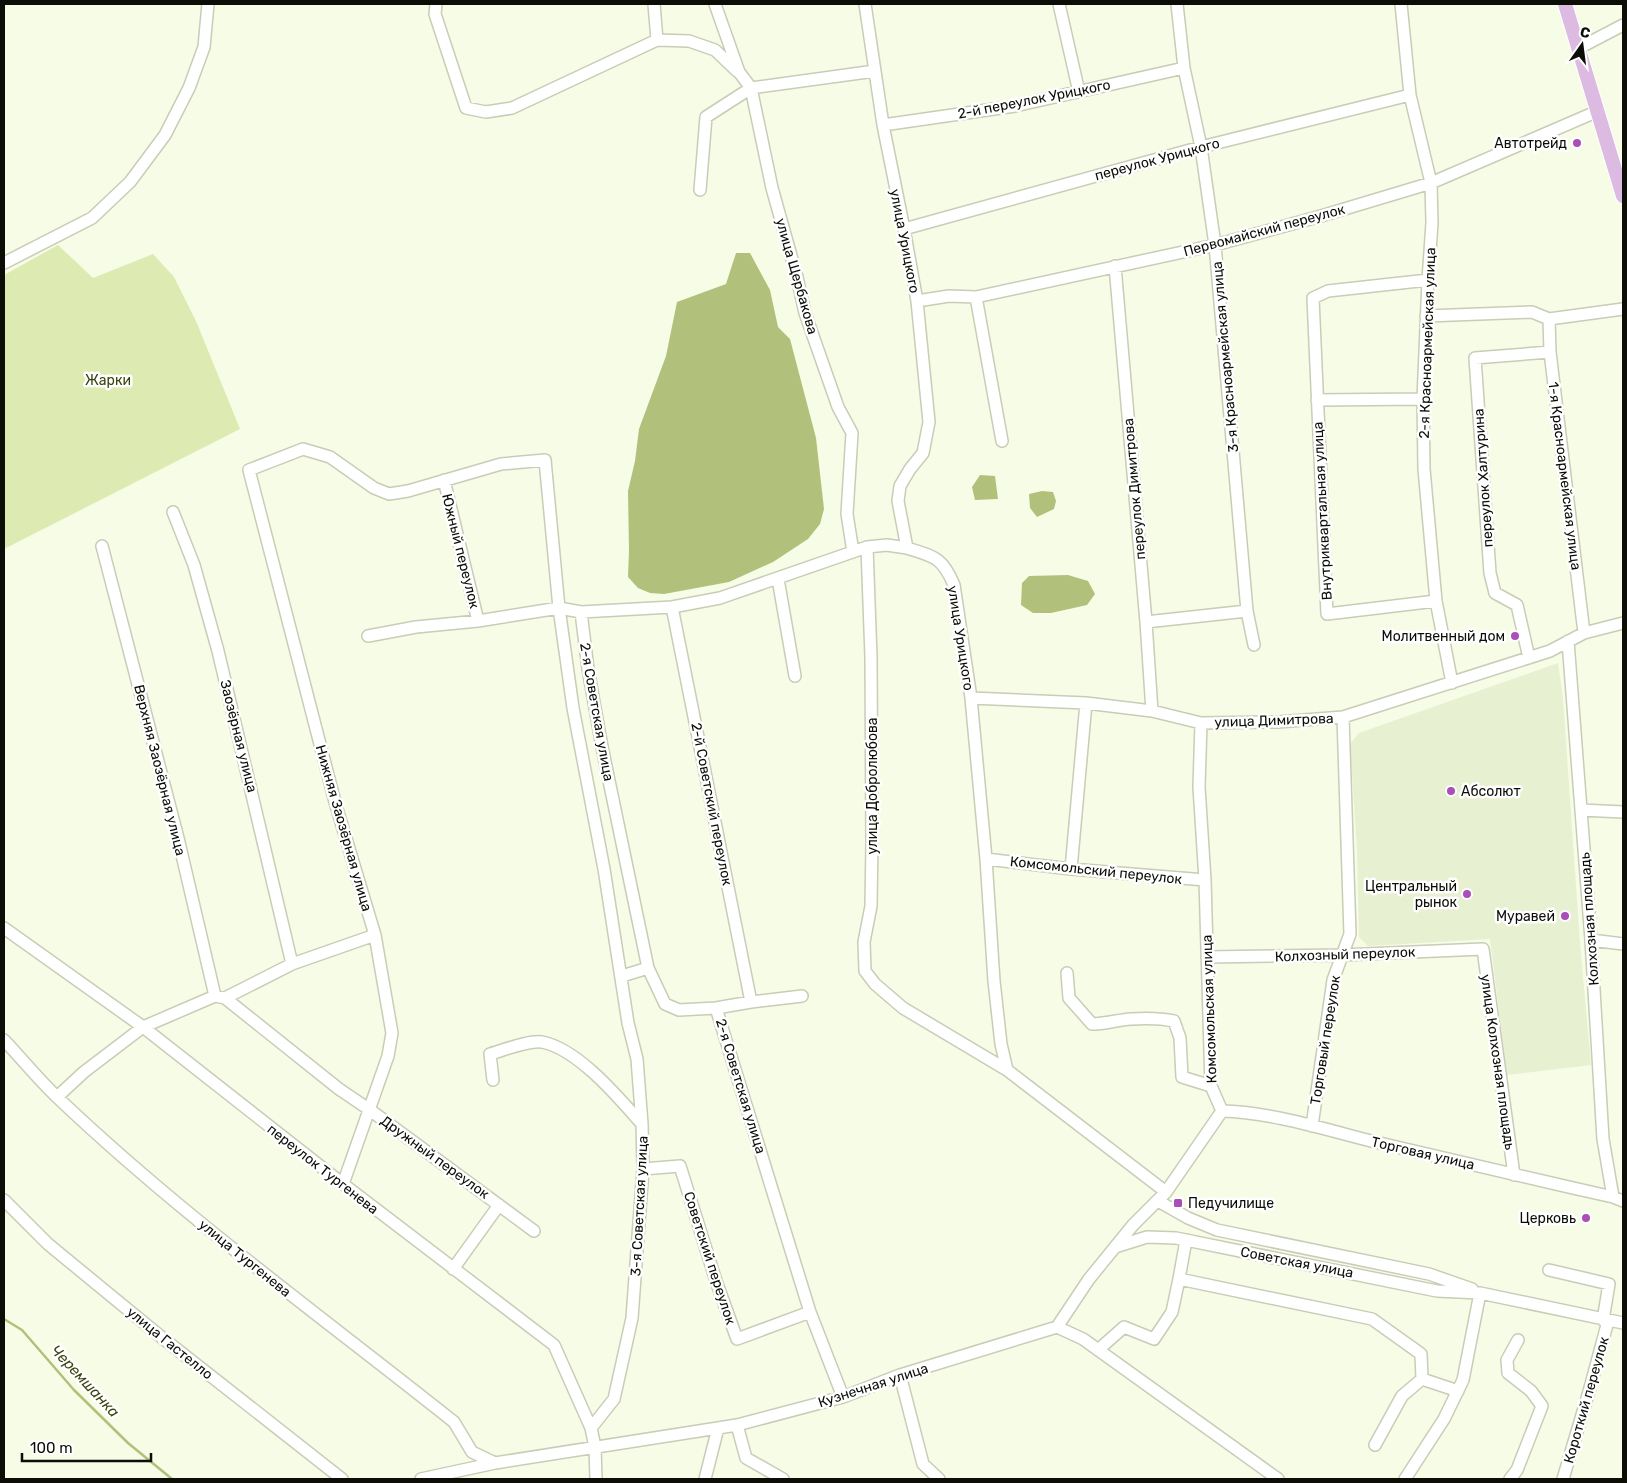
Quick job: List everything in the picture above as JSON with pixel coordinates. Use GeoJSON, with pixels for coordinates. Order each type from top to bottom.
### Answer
{"type":"FeatureCollection","features":[{"type":"Feature","properties":{"kind":"main road"},"geometry":{"type":"LineString","coordinates":[[1564,4],[1623,196]]}},
{"type":"Feature","properties":{"kind":"street"},"geometry":{"type":"LineString","coordinates":[[4,263],[92,218],[130,182],[165,135],[189,88],[204,47],[208,4]]}},
{"type":"Feature","properties":{"kind":"street"},"geometry":{"type":"LineString","coordinates":[[436,4],[435,14],[466,108],[486,112],[512,108],[657,40],[689,41],[715,50],[739,72]]}},
{"type":"Feature","properties":{"kind":"street"},"geometry":{"type":"LineString","coordinates":[[654,4],[657,40]]}},
{"type":"Feature","properties":{"kind":"street","name":"улица Щербакова"},"geometry":{"type":"LineString","coordinates":[[715,4],[739,72],[751,88],[772,188],[805,313],[838,407],[852,432],[847,514],[853,552]]}},
{"type":"Feature","properties":{"kind":"street","name":"улица Урицкого"},"geometry":{"type":"LineString","coordinates":[[865,4],[883,126],[917,301],[929,427],[923,453],[910,469],[900,486],[898,501],[907,548],[935,558],[946,568],[954,585],[971,698],[986,859],[995,990],[1001,1044],[1007,1070]]}},
{"type":"Feature","properties":{"kind":"street"},"geometry":{"type":"LineString","coordinates":[[1059,4],[1079,92]]}},
{"type":"Feature","properties":{"kind":"street","name":"3-я Красноармейская улица"},"geometry":{"type":"LineString","coordinates":[[1177,4],[1184,68],[1201,147],[1215,245],[1247,611],[1254,645]]}},
{"type":"Feature","properties":{"kind":"street","name":"2-я Красноармейская улица"},"geometry":{"type":"LineString","coordinates":[[1401,4],[1410,95],[1431,183],[1432,223],[1423,399],[1424,469],[1436,601],[1452,683]]}},
{"type":"Feature","properties":{"kind":"street"},"geometry":{"type":"LineString","coordinates":[[1579,48],[1623,25]]}},
{"type":"Feature","properties":{"kind":"street","name":"2-й переулок Урицкого"},"geometry":{"type":"LineString","coordinates":[[883,126],[1015,106],[1184,68]]}},
{"type":"Feature","properties":{"kind":"street"},"geometry":{"type":"LineString","coordinates":[[700,190],[706,116],[751,88],[875,70]]}},
{"type":"Feature","properties":{"kind":"street","name":"переулок Урицкого"},"geometry":{"type":"LineString","coordinates":[[904,229],[1201,147],[1410,95]]}},
{"type":"Feature","properties":{"kind":"street","name":"Первомайский переулок"},"geometry":{"type":"LineString","coordinates":[[917,301],[949,296],[976,297],[1215,245],[1321,216],[1431,183],[1598,112]]}},
{"type":"Feature","properties":{"kind":"street","name":"переулок Димитрова"},"geometry":{"type":"LineString","coordinates":[[1115,266],[1152,711]]}},
{"type":"Feature","properties":{"kind":"street","name":"Внутриквартальная улица"},"geometry":{"type":"LineString","coordinates":[[1428,280],[1328,291],[1313,298],[1327,614],[1436,601]]}},
{"type":"Feature","properties":{"kind":"street"},"geometry":{"type":"LineString","coordinates":[[976,297],[1002,442]]}},
{"type":"Feature","properties":{"kind":"street"},"geometry":{"type":"LineString","coordinates":[[1426,316],[1532,312],[1548,319],[1623,309]]}},
{"type":"Feature","properties":{"kind":"street","name":"1-я Красноармейская улица"},"geometry":{"type":"LineString","coordinates":[[1548,319],[1550,352],[1584,633]]}},
{"type":"Feature","properties":{"kind":"street","name":"переулок Халтурина"},"geometry":{"type":"LineString","coordinates":[[1529,658],[1517,605],[1495,593],[1490,573],[1475,358],[1550,352]]}},
{"type":"Feature","properties":{"kind":"street"},"geometry":{"type":"LineString","coordinates":[[1317,400],[1423,399]]}},
{"type":"Feature","properties":{"kind":"street","name":"Нижняя Заозёрная улица"},"geometry":{"type":"LineString","coordinates":[[343,1184],[388,1056],[392,1033],[375,935],[335,802],[249,470],[303,449],[330,458],[374,488],[389,494],[408,491],[444,480]]}},
{"type":"Feature","properties":{"kind":"street"},"geometry":{"type":"LineString","coordinates":[[444,480],[501,464],[545,460],[559,608],[573,708],[604,869],[628,1022],[638,1059],[642,1124]]}},
{"type":"Feature","properties":{"kind":"street","name":"Южный переулок"},"geometry":{"type":"LineString","coordinates":[[444,480],[478,621]]}},
{"type":"Feature","properties":{"kind":"street","name":"Заозёрная улица"},"geometry":{"type":"LineString","coordinates":[[173,512],[194,565],[218,651],[292,964]]}},
{"type":"Feature","properties":{"kind":"street"},"geometry":{"type":"LineString","coordinates":[[368,636],[416,627],[478,621],[559,608],[581,612],[672,607],[720,598],[867,547],[887,545],[907,548]]}},
{"type":"Feature","properties":{"kind":"street","name":"Верхняя Заозёрная улица"},"geometry":{"type":"LineString","coordinates":[[102,546],[220,997]]}},
{"type":"Feature","properties":{"kind":"street","name":"улица Добролюбова"},"geometry":{"type":"LineString","coordinates":[[867,547],[871,657],[872,843],[871,906],[864,942],[865,971],[875,984],[903,1008]]}},
{"type":"Feature","properties":{"kind":"street"},"geometry":{"type":"LineString","coordinates":[[778,579],[795,676]]}},
{"type":"Feature","properties":{"kind":"street","name":"2-й Советский переулок"},"geometry":{"type":"LineString","coordinates":[[672,607],[751,1002]]}},
{"type":"Feature","properties":{"kind":"street"},"geometry":{"type":"LineString","coordinates":[[1146,622],[1247,611]]}},
{"type":"Feature","properties":{"kind":"street","name":"2-я Советская улица"},"geometry":{"type":"LineString","coordinates":[[581,612],[588,669],[600,737],[648,968],[665,1004],[679,1010],[716,1008],[810,1312],[842,1397]]}},
{"type":"Feature","properties":{"kind":"street","name":"улица Димитрова"},"geometry":{"type":"LineString","coordinates":[[971,698],[1086,703],[1152,711],[1201,722],[1278,722],[1344,717],[1550,651],[1584,633],[1623,623]]}},
{"type":"Feature","properties":{"kind":"street","name":"Колхозная площадь"},"geometry":{"type":"LineString","coordinates":[[1568,641],[1591,940],[1603,1139],[1618,1199]]}},
{"type":"Feature","properties":{"kind":"street"},"geometry":{"type":"LineString","coordinates":[[1071,869],[1086,703]]}},
{"type":"Feature","properties":{"kind":"street","name":"Торговый переулок"},"geometry":{"type":"LineString","coordinates":[[1312,1126],[1333,980],[1350,934],[1344,717]]}},
{"type":"Feature","properties":{"kind":"street","name":"Комсомольская улица"},"geometry":{"type":"LineString","coordinates":[[1201,722],[1199,787],[1205,880],[1211,1086],[1222,1111]]}},
{"type":"Feature","properties":{"kind":"street"},"geometry":{"type":"LineString","coordinates":[[1581,810],[1623,812]]}},
{"type":"Feature","properties":{"kind":"street","name":"Комсомольский переулок"},"geometry":{"type":"LineString","coordinates":[[986,859],[1071,869],[1205,880]]}},
{"type":"Feature","properties":{"kind":"street","name":"переулок Тургенева"},"geometry":{"type":"LineString","coordinates":[[4,928],[143,1027],[343,1184],[554,1345],[591,1428],[595,1447],[596,1479]]}},
{"type":"Feature","properties":{"kind":"street"},"geometry":{"type":"LineString","coordinates":[[57,1097],[84,1072],[143,1027],[220,997],[292,964],[375,935]]}},
{"type":"Feature","properties":{"kind":"street"},"geometry":{"type":"LineString","coordinates":[[1591,940],[1623,944]]}},
{"type":"Feature","properties":{"kind":"street","name":"Колхозный переулок"},"geometry":{"type":"LineString","coordinates":[[1207,957],[1342,955],[1483,948]]}},
{"type":"Feature","properties":{"kind":"street","name":"улица Колхозная площадь"},"geometry":{"type":"LineString","coordinates":[[1483,948],[1514,1175]]}},
{"type":"Feature","properties":{"kind":"street"},"geometry":{"type":"LineString","coordinates":[[622,976],[648,968]]}},
{"type":"Feature","properties":{"kind":"street"},"geometry":{"type":"LineString","coordinates":[[1067,973],[1069,998],[1092,1024],[1104,1024],[1129,1019],[1162,1018],[1174,1020],[1180,1038],[1182,1077],[1211,1086]]}},
{"type":"Feature","properties":{"kind":"street"},"geometry":{"type":"LineString","coordinates":[[716,1008],[802,996]]}},
{"type":"Feature","properties":{"kind":"street"},"geometry":{"type":"LineString","coordinates":[[220,997],[236,1004],[339,1089],[370,1110]]}},
{"type":"Feature","properties":{"kind":"street","name":"Советская улица"},"geometry":{"type":"LineString","coordinates":[[903,1008],[1007,1070],[1188,1218],[1217,1230],[1429,1274],[1480,1293]]}},
{"type":"Feature","properties":{"kind":"street","name":"улица Тургенева"},"geometry":{"type":"LineString","coordinates":[[4,1040],[57,1097],[154,1185],[264,1275],[454,1422],[472,1452],[495,1463]]}},
{"type":"Feature","properties":{"kind":"street","name":"3-я Советская улица"},"geometry":{"type":"LineString","coordinates":[[493,1080],[490,1054],[533,1042],[542,1042],[566,1051],[608,1086],[642,1124],[643,1169],[632,1318],[614,1399],[591,1428]]}},
{"type":"Feature","properties":{"kind":"street","name":"Дружный переулок"},"geometry":{"type":"LineString","coordinates":[[370,1110],[534,1231]]}},
{"type":"Feature","properties":{"kind":"street"},"geometry":{"type":"LineString","coordinates":[[1222,1111],[1162,1197],[1133,1225],[1114,1248],[1089,1279],[1057,1327],[1083,1339],[1278,1479]]}},
{"type":"Feature","properties":{"kind":"street","name":"Торговая улица"},"geometry":{"type":"LineString","coordinates":[[1222,1111],[1242,1112],[1312,1126],[1618,1199]]}},
{"type":"Feature","properties":{"kind":"street","name":"Советский переулок"},"geometry":{"type":"LineString","coordinates":[[643,1169],[680,1166],[736,1339],[810,1312]]}},
{"type":"Feature","properties":{"kind":"street","name":"улица Гастелло"},"geometry":{"type":"LineString","coordinates":[[4,1200],[48,1244],[181,1353],[342,1479]]}},
{"type":"Feature","properties":{"kind":"street","name":"Дружный переулок"},"geometry":{"type":"LineString","coordinates":[[453,1269],[499,1205]]}},
{"type":"Feature","properties":{"kind":"street","name":"Советская улица"},"geometry":{"type":"LineString","coordinates":[[1114,1248],[1147,1237],[1186,1240],[1437,1290],[1480,1293],[1623,1323]]}},
{"type":"Feature","properties":{"kind":"street"},"geometry":{"type":"LineString","coordinates":[[1098,1350],[1124,1327],[1154,1338],[1172,1312],[1186,1240]]}},
{"type":"Feature","properties":{"kind":"street","name":"Короткий переулок"},"geometry":{"type":"LineString","coordinates":[[1549,1270],[1609,1284],[1606,1320],[1563,1479]]}},
{"type":"Feature","properties":{"kind":"street"},"geometry":{"type":"LineString","coordinates":[[1179,1279],[1372,1319],[1420,1354],[1422,1379]]}},
{"type":"Feature","properties":{"kind":"street"},"geometry":{"type":"LineString","coordinates":[[1404,1479],[1444,1419],[1463,1380],[1480,1293]]}},
{"type":"Feature","properties":{"kind":"street","name":"Кузнечная улица"},"geometry":{"type":"LineString","coordinates":[[421,1479],[495,1463],[737,1425],[842,1397],[900,1375],[1057,1327]]}},
{"type":"Feature","properties":{"kind":"street"},"geometry":{"type":"LineString","coordinates":[[1510,1479],[1517,1470],[1542,1406],[1531,1391],[1508,1373],[1508,1360],[1518,1340]]}},
{"type":"Feature","properties":{"kind":"street"},"geometry":{"type":"LineString","coordinates":[[900,1375],[923,1464],[939,1479]]}},
{"type":"Feature","properties":{"kind":"street"},"geometry":{"type":"LineString","coordinates":[[1422,1379],[1458,1391]]}},
{"type":"Feature","properties":{"kind":"street"},"geometry":{"type":"LineString","coordinates":[[1375,1444],[1402,1396],[1422,1379]]}},
{"type":"Feature","properties":{"kind":"street"},"geometry":{"type":"LineString","coordinates":[[737,1425],[746,1458],[783,1479]]}},
{"type":"Feature","properties":{"kind":"street"},"geometry":{"type":"LineString","coordinates":[[705,1479],[718,1428]]}},
{"type":"Feature","properties":{"kind":"shaded area"},"geometry":{"type":"Polygon","coordinates":[[[736,253],[750,253],[770,290],[778,327],[790,339],[816,438],[824,509],[820,524],[808,539],[773,562],[729,582],[664,594],[650,593],[638,588],[628,577],[628,491],[635,461],[639,429],[666,356],[677,302],[726,284],[736,253]]]}},
{"type":"Feature","properties":{"kind":"shaded area"},"geometry":{"type":"Polygon","coordinates":[[[980,475],[995,476],[998,499],[975,500],[972,487],[980,475]]]}},
{"type":"Feature","properties":{"kind":"shaded area"},"geometry":{"type":"Polygon","coordinates":[[[1042,491],[1053,492],[1056,501],[1054,509],[1037,517],[1030,508],[1029,494],[1042,491]]]}},
{"type":"Feature","properties":{"kind":"shaded area"},"geometry":{"type":"Polygon","coordinates":[[[1068,575],[1088,581],[1095,594],[1087,605],[1051,613],[1033,613],[1021,605],[1022,583],[1029,576],[1068,575]]]}},
{"type":"Feature","properties":{"kind":"shaded area","name":"Центральный рынок"},"geometry":{"type":"Polygon","coordinates":[[[1558,663],[1563,698],[1580,943],[1591,1065],[1507,1075],[1490,939],[1368,946],[1359,937],[1357,850],[1350,744],[1359,733],[1558,663]]]}},
{"type":"Feature","properties":{"kind":"green space","name":"Жарки"},"geometry":{"type":"Polygon","coordinates":[[[58,245],[93,278],[153,254],[174,277],[196,321],[240,429],[4,549],[4,275],[58,245]]]}},
{"type":"Feature","properties":{"kind":"waterway","name":"Черемшанка"},"geometry":{"type":"LineString","coordinates":[[4,1319],[22,1330],[74,1390],[128,1443],[172,1479]]}},
{"type":"Feature","properties":{"kind":"place","name":"Автотрейд"},"geometry":{"type":"Point","coordinates":[1577,143]}},
{"type":"Feature","properties":{"kind":"place","name":"Молитвенный дом"},"geometry":{"type":"Point","coordinates":[1515,636]}},
{"type":"Feature","properties":{"kind":"place","name":"Абсолют"},"geometry":{"type":"Point","coordinates":[1451,791]}},
{"type":"Feature","properties":{"kind":"place","name":"Центральный рынок"},"geometry":{"type":"Point","coordinates":[1467,894]}},
{"type":"Feature","properties":{"kind":"place","name":"Муравей"},"geometry":{"type":"Point","coordinates":[1565,916]}},
{"type":"Feature","properties":{"kind":"place","name":"Педучилище"},"geometry":{"type":"Point","coordinates":[1178,1203]}},
{"type":"Feature","properties":{"kind":"place","name":"Церковь"},"geometry":{"type":"Point","coordinates":[1586,1218]}}]}
